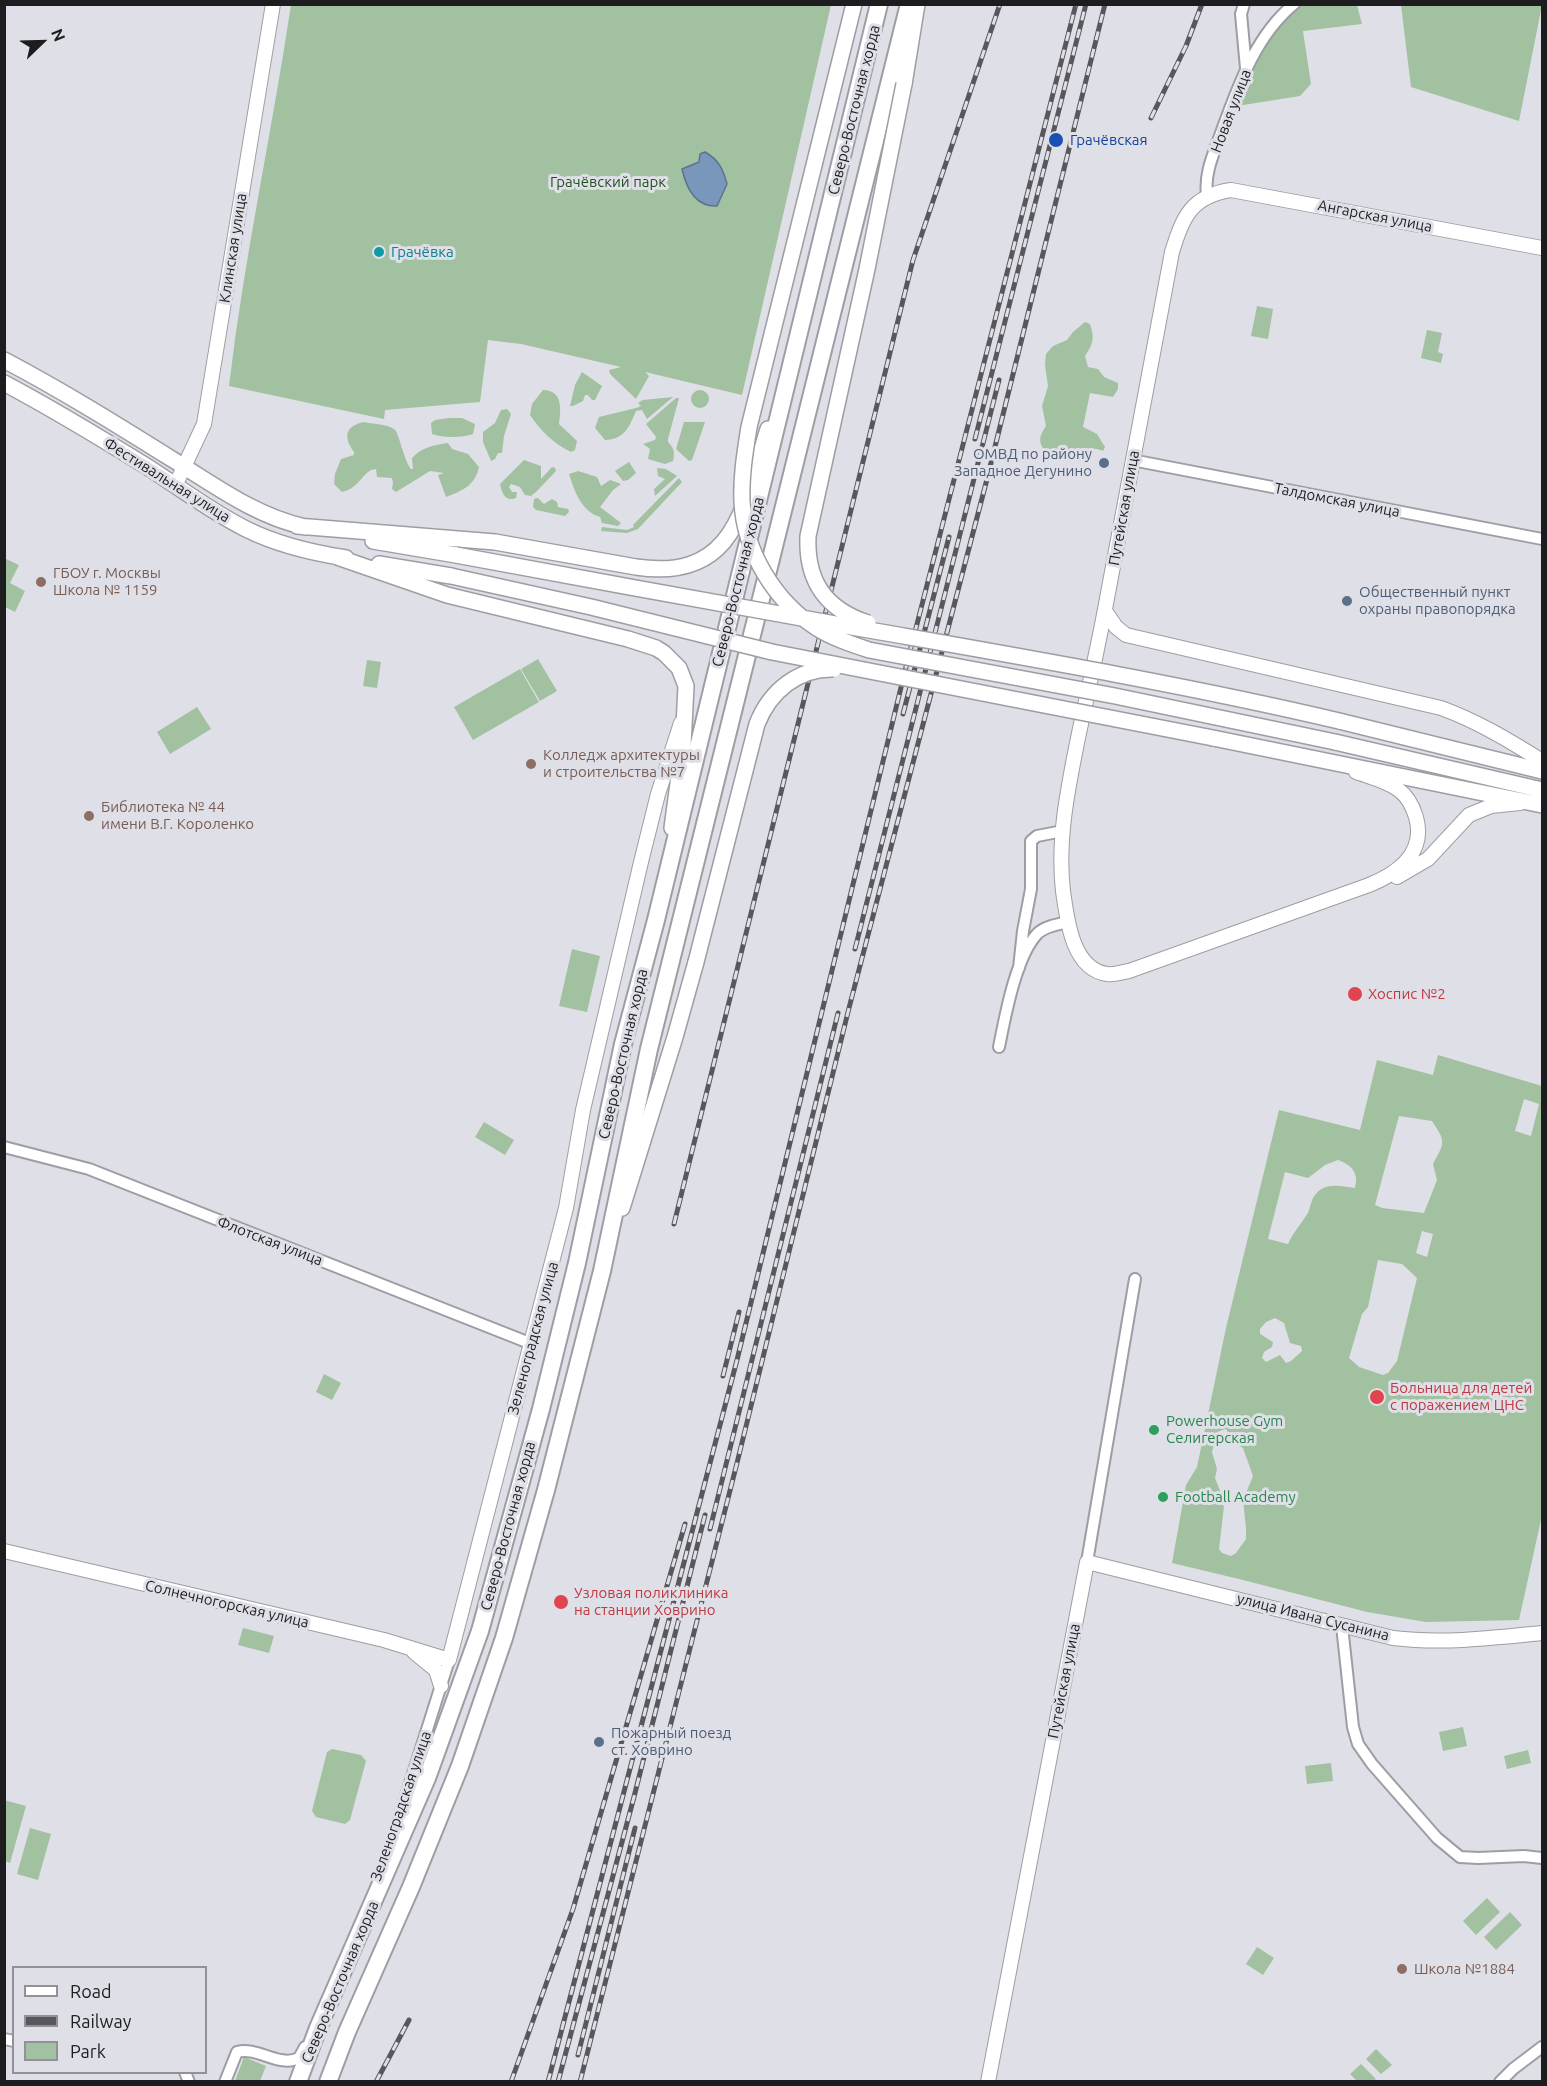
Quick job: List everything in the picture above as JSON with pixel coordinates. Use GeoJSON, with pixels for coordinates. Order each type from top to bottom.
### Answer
{"type":"FeatureCollection","features":[{"type":"Feature","properties":{"kind":"main road"},"geometry":{"type":"LineString","coordinates":[[854,4],[752,416],[743,463],[742,502],[753,549],[771,584],[785,601],[817,628],[869,650],[1137,700],[1335,742],[1542,790]]}},
{"type":"Feature","properties":{"kind":"main road","name":"Северо-Восточная хорда"},"geometry":{"type":"LineString","coordinates":[[298,2082],[318,2028],[427,1778],[480,1631],[510,1524],[577,1263],[623,1044],[656,921],[879,4]]}},
{"type":"Feature","properties":{"kind":"main road","name":"Северо-Восточная хорда"},"geometry":{"type":"LineString","coordinates":[[328,2082],[460,1766],[496,1659],[546,1490],[602,1271],[649,1049],[909,4]]}},
{"type":"Feature","properties":{"kind":"main road"},"geometry":{"type":"LineString","coordinates":[[908,636],[857,620],[827,600],[814,581],[808,561],[808,549],[810,522],[887,178],[917,4]]}},
{"type":"Feature","properties":{"kind":"main road"},"geometry":{"type":"LineString","coordinates":[[297,526],[514,545],[646,569],[668,570],[698,563],[713,553],[730,534],[747,498],[799,334]]}},
{"type":"Feature","properties":{"kind":"main road","name":"Фестивальная улица"},"geometry":{"type":"LineString","coordinates":[[4,360],[65,394],[217,488],[263,514],[297,526]]}},
{"type":"Feature","properties":{"kind":"main road","name":"Фестивальная улица"},"geometry":{"type":"LineString","coordinates":[[4,383],[80,425],[248,530],[274,540],[337,557]]}},
{"type":"Feature","properties":{"kind":"main road"},"geometry":{"type":"LineString","coordinates":[[297,526],[1130,677],[1339,721],[1542,771]]}},
{"type":"Feature","properties":{"kind":"main road"},"geometry":{"type":"LineString","coordinates":[[337,557],[447,595],[628,639],[656,648],[673,660],[686,686],[686,706],[672,830],[656,921]]}},
{"type":"Feature","properties":{"kind":"main road"},"geometry":{"type":"LineString","coordinates":[[337,557],[451,576],[738,644],[1536,803]]}},
{"type":"Feature","properties":{"kind":"main road"},"geometry":{"type":"LineString","coordinates":[[602,1271],[675,1037],[762,711],[777,691],[803,674],[825,669],[888,674]]}},
{"type":"Feature","properties":{"kind":"street","name":"Клинская улица"},"geometry":{"type":"LineString","coordinates":[[175,486],[204,424],[273,4]]}},
{"type":"Feature","properties":{"kind":"street"},"geometry":{"type":"LineString","coordinates":[[1244,4],[1241,14],[1246,68]]}},
{"type":"Feature","properties":{"kind":"street","name":"Новая улица"},"geometry":{"type":"LineString","coordinates":[[1207,195],[1207,178],[1211,161],[1246,68],[1270,31],[1294,4]]}},
{"type":"Feature","properties":{"kind":"street","name":"Ангарская улица"},"geometry":{"type":"LineString","coordinates":[[1207,195],[1230,190],[1244,191],[1542,248]]}},
{"type":"Feature","properties":{"kind":"street","name":"Путейская улица"},"geometry":{"type":"LineString","coordinates":[[1207,195],[1197,202],[1185,216],[1172,252],[1105,611],[1070,778],[1063,831],[1063,890],[1068,922],[1076,948],[1083,958],[1097,971],[1107,974],[1116,973],[1130,971],[1369,885]]}},
{"type":"Feature","properties":{"kind":"street","name":"Талдомская улица"},"geometry":{"type":"LineString","coordinates":[[1132,460],[1542,538]]}},
{"type":"Feature","properties":{"kind":"street"},"geometry":{"type":"LineString","coordinates":[[1105,611],[1116,627],[1126,635],[1441,708],[1463,716],[1511,741],[1542,761]]}},
{"type":"Feature","properties":{"kind":"street","name":"Зеленоградская улица"},"geometry":{"type":"LineString","coordinates":[[225,2082],[235,2056],[241,2051],[288,2061],[299,2058],[343,1960],[399,1821],[449,1659],[532,1344],[566,1208],[583,1110],[641,862],[658,794],[686,706]]}},
{"type":"Feature","properties":{"kind":"street"},"geometry":{"type":"LineString","coordinates":[[1331,763],[1388,784],[1400,791],[1414,810],[1418,831],[1413,855],[1397,871],[1369,885]]}},
{"type":"Feature","properties":{"kind":"street"},"geometry":{"type":"LineString","coordinates":[[1369,885],[1396,877],[1417,867],[1437,850],[1464,819],[1476,811],[1491,806],[1536,803]]}},
{"type":"Feature","properties":{"kind":"street"},"geometry":{"type":"LineString","coordinates":[[999,1047],[1019,968],[1031,888],[1031,841],[1037,836],[1063,831]]}},
{"type":"Feature","properties":{"kind":"street"},"geometry":{"type":"LineString","coordinates":[[1019,968],[1039,933],[1048,927],[1068,922]]}},
{"type":"Feature","properties":{"kind":"street","name":"Флотская улица"},"geometry":{"type":"LineString","coordinates":[[4,1147],[89,1169],[532,1344]]}},
{"type":"Feature","properties":{"kind":"street","name":"Путейская улица"},"geometry":{"type":"LineString","coordinates":[[988,2082],[1087,1562],[1135,1279]]}},
{"type":"Feature","properties":{"kind":"street","name":"Солнечногорская улица"},"geometry":{"type":"LineString","coordinates":[[4,1551],[408,1647],[449,1659]]}},
{"type":"Feature","properties":{"kind":"street","name":"улица Ивана Сусанина"},"geometry":{"type":"LineString","coordinates":[[1087,1562],[1393,1638],[1477,1639],[1542,1633]]}},
{"type":"Feature","properties":{"kind":"street"},"geometry":{"type":"LineString","coordinates":[[1342,1626],[1353,1727],[1358,1744],[1372,1764],[1437,1838],[1460,1857],[1542,1858]]}},
{"type":"Feature","properties":{"kind":"street"},"geometry":{"type":"LineString","coordinates":[[408,1647],[436,1670],[441,1686]]}},
{"type":"Feature","properties":{"kind":"street"},"geometry":{"type":"LineString","coordinates":[[1500,2082],[1542,2047]]}},
{"type":"Feature","properties":{"kind":"green space","name":"Грачёвский парк"},"geometry":{"type":"Polygon","coordinates":[[[291,5],[831,5],[742,395],[645,372],[649,376],[636,399],[610,374],[609,370],[621,367],[521,344],[488,340],[480,402],[385,410],[384,419],[229,386],[242,290],[291,5]]]}},
{"type":"Feature","properties":{"kind":"green space"},"geometry":{"type":"Polygon","coordinates":[[[1300,5],[1357,5],[1362,24],[1303,31],[1311,84],[1300,96],[1237,106],[1247,79],[1269,36],[1289,13],[1300,5]]]}},
{"type":"Feature","properties":{"kind":"green space"},"geometry":{"type":"Polygon","coordinates":[[[1401,5],[1542,5],[1519,121],[1411,87],[1401,5]]]}},
{"type":"Feature","properties":{"kind":"green space"},"geometry":{"type":"Polygon","coordinates":[[[1257,306],[1273,309],[1268,339],[1251,336],[1257,306]]]}},
{"type":"Feature","properties":{"kind":"green space"},"geometry":{"type":"Polygon","coordinates":[[[1085,322],[1090,324],[1093,337],[1085,356],[1088,367],[1098,369],[1104,377],[1118,383],[1118,389],[1113,397],[1090,393],[1083,427],[1097,434],[1105,447],[1103,451],[1084,449],[1067,457],[1063,453],[1048,453],[1041,443],[1042,433],[1046,426],[1042,406],[1048,386],[1046,354],[1053,346],[1067,340],[1085,322]]]}},
{"type":"Feature","properties":{"kind":"green space"},"geometry":{"type":"Polygon","coordinates":[[[1427,330],[1442,333],[1438,352],[1443,354],[1441,363],[1421,358],[1427,330]]]}},
{"type":"Feature","properties":{"kind":"green space"},"geometry":{"type":"Polygon","coordinates":[[[582,372],[602,386],[595,400],[585,395],[583,401],[570,406],[575,385],[582,372]]]}},
{"type":"Feature","properties":{"kind":"green space"},"geometry":{"type":"Polygon","coordinates":[[[543,390],[554,393],[557,397],[560,407],[559,424],[577,441],[575,450],[571,452],[548,436],[530,415],[532,404],[543,390]]]}},
{"type":"Feature","properties":{"kind":"green space"},"geometry":{"type":"Polygon","coordinates":[[[700,390],[706,393],[709,399],[706,405],[700,408],[694,405],[691,399],[694,393],[700,390]]]}},
{"type":"Feature","properties":{"kind":"green space"},"geometry":{"type":"Polygon","coordinates":[[[673,397],[647,419],[642,410],[636,411],[629,427],[617,438],[605,440],[595,428],[599,417],[636,408],[641,406],[638,403],[643,400],[673,397]]]}},
{"type":"Feature","properties":{"kind":"green space"},"geometry":{"type":"Polygon","coordinates":[[[676,398],[679,398],[668,439],[673,450],[673,461],[665,464],[648,459],[650,449],[643,444],[655,440],[656,437],[646,424],[676,398]]]}},
{"type":"Feature","properties":{"kind":"green space"},"geometry":{"type":"Polygon","coordinates":[[[507,409],[511,414],[504,436],[502,453],[498,453],[491,461],[483,442],[483,432],[495,423],[501,410],[507,409]]]}},
{"type":"Feature","properties":{"kind":"green space"},"geometry":{"type":"Polygon","coordinates":[[[462,418],[475,424],[473,434],[452,437],[432,434],[431,423],[435,420],[462,418]]]}},
{"type":"Feature","properties":{"kind":"green space"},"geometry":{"type":"Polygon","coordinates":[[[364,422],[391,427],[396,431],[411,469],[413,469],[412,458],[420,451],[448,443],[452,449],[468,454],[479,467],[475,478],[468,486],[446,497],[438,475],[444,473],[430,471],[396,492],[392,489],[392,478],[377,477],[376,469],[367,472],[353,487],[342,492],[334,484],[335,474],[341,459],[354,455],[347,437],[350,429],[364,422]]]}},
{"type":"Feature","properties":{"kind":"green space"},"geometry":{"type":"Polygon","coordinates":[[[684,422],[705,422],[692,460],[689,461],[676,449],[684,422]]]}},
{"type":"Feature","properties":{"kind":"green space"},"geometry":{"type":"Polygon","coordinates":[[[524,460],[541,466],[541,479],[552,467],[556,471],[531,496],[525,495],[520,487],[511,484],[509,487],[512,492],[517,492],[516,498],[509,499],[503,493],[500,484],[524,460]]]}},
{"type":"Feature","properties":{"kind":"green space"},"geometry":{"type":"Polygon","coordinates":[[[629,462],[636,473],[623,481],[615,471],[629,462]]]}},
{"type":"Feature","properties":{"kind":"green space"},"geometry":{"type":"Polygon","coordinates":[[[657,468],[666,469],[677,476],[655,496],[654,489],[665,479],[658,476],[657,468]]]}},
{"type":"Feature","properties":{"kind":"green space"},"geometry":{"type":"Polygon","coordinates":[[[578,471],[597,477],[601,486],[610,480],[621,484],[613,490],[600,507],[621,523],[618,526],[602,523],[600,517],[583,506],[569,474],[578,471]]]}},
{"type":"Feature","properties":{"kind":"green space"},"geometry":{"type":"Polygon","coordinates":[[[679,478],[682,482],[638,529],[627,533],[601,531],[602,527],[627,530],[634,527],[633,525],[679,478]]]}},
{"type":"Feature","properties":{"kind":"green space"},"geometry":{"type":"Polygon","coordinates":[[[538,498],[544,504],[552,499],[557,502],[558,507],[568,509],[569,512],[565,516],[536,510],[533,507],[534,499],[538,498]]]}},
{"type":"Feature","properties":{"kind":"green space"},"geometry":{"type":"Polygon","coordinates":[[[4,558],[19,565],[10,583],[25,591],[15,612],[5,607],[4,558]]]}},
{"type":"Feature","properties":{"kind":"green space"},"geometry":{"type":"Polygon","coordinates":[[[538,659],[557,691],[540,701],[521,669],[538,659]]]}},
{"type":"Feature","properties":{"kind":"green space"},"geometry":{"type":"Polygon","coordinates":[[[367,660],[381,662],[377,688],[363,686],[367,660]]]}},
{"type":"Feature","properties":{"kind":"green space"},"geometry":{"type":"Polygon","coordinates":[[[520,669],[539,702],[473,740],[454,707],[520,669]]]}},
{"type":"Feature","properties":{"kind":"green space"},"geometry":{"type":"Polygon","coordinates":[[[197,707],[211,729],[170,754],[157,732],[197,707]]]}},
{"type":"Feature","properties":{"kind":"green space"},"geometry":{"type":"Polygon","coordinates":[[[572,949],[600,956],[587,1012],[559,1006],[572,949]]]}},
{"type":"Feature","properties":{"kind":"green space","name":"Больница для детей с поражением ЦНС"},"geometry":{"type":"Polygon","coordinates":[[[1438,1055],[1542,1086],[1542,1515],[1519,1620],[1426,1622],[1367,1612],[1172,1563],[1186,1485],[1197,1467],[1226,1328],[1279,1110],[1360,1130],[1377,1060],[1433,1075],[1438,1055]],[[1524,1099],[1515,1131],[1531,1136],[1539,1104],[1524,1099]],[[1399,1116],[1375,1205],[1382,1208],[1424,1213],[1437,1180],[1433,1164],[1442,1146],[1440,1133],[1432,1121],[1399,1116]],[[1338,1160],[1325,1165],[1308,1178],[1285,1172],[1268,1239],[1288,1244],[1317,1193],[1332,1186],[1355,1188],[1356,1183],[1353,1170],[1338,1160]],[[1422,1231],[1416,1253],[1427,1257],[1433,1234],[1422,1231]],[[1378,1260],[1368,1307],[1362,1314],[1349,1358],[1359,1367],[1383,1375],[1388,1373],[1397,1361],[1417,1278],[1402,1264],[1378,1260]],[[1275,1318],[1266,1322],[1260,1329],[1260,1334],[1273,1342],[1272,1347],[1264,1352],[1262,1358],[1266,1362],[1280,1355],[1286,1363],[1302,1351],[1301,1346],[1290,1343],[1284,1323],[1275,1318]],[[1226,1429],[1217,1432],[1212,1452],[1217,1469],[1215,1478],[1221,1493],[1219,1503],[1224,1506],[1219,1549],[1222,1553],[1231,1556],[1246,1539],[1243,1500],[1253,1476],[1243,1448],[1234,1442],[1226,1429]]]}},
{"type":"Feature","properties":{"kind":"green space"},"geometry":{"type":"Polygon","coordinates":[[[484,1122],[514,1140],[505,1155],[475,1137],[484,1122]]]}},
{"type":"Feature","properties":{"kind":"green space"},"geometry":{"type":"Polygon","coordinates":[[[324,1374],[341,1383],[332,1400],[316,1392],[324,1374]]]}},
{"type":"Feature","properties":{"kind":"green space"},"geometry":{"type":"Polygon","coordinates":[[[243,1628],[274,1636],[269,1653],[238,1645],[243,1628]]]}},
{"type":"Feature","properties":{"kind":"green space"},"geometry":{"type":"Polygon","coordinates":[[[1463,1727],[1467,1746],[1443,1751],[1439,1732],[1463,1727]]]}},
{"type":"Feature","properties":{"kind":"green space"},"geometry":{"type":"Polygon","coordinates":[[[332,1749],[361,1755],[366,1761],[350,1820],[345,1824],[316,1817],[312,1811],[327,1752],[332,1749]]]}},
{"type":"Feature","properties":{"kind":"green space"},"geometry":{"type":"Polygon","coordinates":[[[1528,1750],[1531,1763],[1507,1769],[1504,1756],[1528,1750]]]}},
{"type":"Feature","properties":{"kind":"green space"},"geometry":{"type":"Polygon","coordinates":[[[1331,1763],[1333,1781],[1307,1784],[1305,1766],[1331,1763]]]}},
{"type":"Feature","properties":{"kind":"green space"},"geometry":{"type":"Polygon","coordinates":[[[4,1800],[26,1806],[10,1863],[5,1861],[4,1800]]]}},
{"type":"Feature","properties":{"kind":"green space"},"geometry":{"type":"Polygon","coordinates":[[[30,1828],[51,1834],[38,1880],[17,1874],[30,1828]]]}},
{"type":"Feature","properties":{"kind":"green space"},"geometry":{"type":"Polygon","coordinates":[[[1487,1898],[1500,1912],[1476,1935],[1463,1921],[1487,1898]]]}},
{"type":"Feature","properties":{"kind":"green space"},"geometry":{"type":"Polygon","coordinates":[[[1510,1912],[1522,1925],[1496,1950],[1484,1937],[1510,1912]]]}},
{"type":"Feature","properties":{"kind":"green space"},"geometry":{"type":"Polygon","coordinates":[[[1257,1947],[1274,1958],[1263,1975],[1246,1964],[1257,1947]]]}},
{"type":"Feature","properties":{"kind":"green space"},"geometry":{"type":"Polygon","coordinates":[[[1376,2049],[1392,2065],[1381,2074],[1366,2059],[1376,2049]]]}},
{"type":"Feature","properties":{"kind":"green space"},"geometry":{"type":"Polygon","coordinates":[[[244,2057],[266,2066],[260,2081],[235,2081],[244,2057]]]}},
{"type":"Feature","properties":{"kind":"green space"},"geometry":{"type":"Polygon","coordinates":[[[1361,2064],[1376,2079],[1357,2081],[1350,2074],[1361,2064]]]}},
{"type":"Feature","properties":{"kind":"water"},"geometry":{"type":"Polygon","coordinates":[[[705,152],[720,165],[727,184],[717,206],[703,203],[693,195],[682,169],[699,162],[700,154],[705,152]]]}},
{"type":"Feature","properties":{"kind":"railway"},"geometry":{"type":"LineString","coordinates":[[674,1224],[913,260],[1000,4]]}},
{"type":"Feature","properties":{"kind":"railway"},"geometry":{"type":"LineString","coordinates":[[548,2082],[737,1360],[906,667],[1076,4]]}},
{"type":"Feature","properties":{"kind":"railway"},"geometry":{"type":"LineString","coordinates":[[975,439],[1086,4]]}},
{"type":"Feature","properties":{"kind":"railway"},"geometry":{"type":"LineString","coordinates":[[580,2082],[737,1463],[849,1008],[986,483],[1105,4]]}},
{"type":"Feature","properties":{"kind":"railway"},"geometry":{"type":"LineString","coordinates":[[1151,118],[1186,46],[1202,4]]}},
{"type":"Feature","properties":{"kind":"railway"},"geometry":{"type":"LineString","coordinates":[[855,949],[999,380]]}},
{"type":"Feature","properties":{"kind":"railway"},"geometry":{"type":"LineString","coordinates":[[903,714],[949,537]]}},
{"type":"Feature","properties":{"kind":"railway"},"geometry":{"type":"LineString","coordinates":[[710,1529],[838,1013]]}},
{"type":"Feature","properties":{"kind":"railway"},"geometry":{"type":"LineString","coordinates":[[723,1376],[739,1312]]}},
{"type":"Feature","properties":{"kind":"railway"},"geometry":{"type":"LineString","coordinates":[[558,2082],[634,1797],[705,1515]]}},
{"type":"Feature","properties":{"kind":"railway"},"geometry":{"type":"LineString","coordinates":[[511,2082],[573,1909],[685,1524]]}},
{"type":"Feature","properties":{"kind":"railway"},"geometry":{"type":"LineString","coordinates":[[578,2055],[635,1828]]}},
{"type":"Feature","properties":{"kind":"railway"},"geometry":{"type":"LineString","coordinates":[[376,2082],[409,2020]]}},
{"type":"Feature","properties":{"kind":"place","name":"Грачёвская"},"geometry":{"type":"Point","coordinates":[1056,140]}},
{"type":"Feature","properties":{"kind":"place","name":"Грачёвка"},"geometry":{"type":"Point","coordinates":[379,252]}},
{"type":"Feature","properties":{"kind":"place","name":"ОМВД по району Западное Дегунино"},"geometry":{"type":"Point","coordinates":[1104,463]}},
{"type":"Feature","properties":{"kind":"place","name":"ГБОУ г. Москвы Школа № 1159"},"geometry":{"type":"Point","coordinates":[41,582]}},
{"type":"Feature","properties":{"kind":"place","name":"Общественный пункт охраны правопорядка"},"geometry":{"type":"Point","coordinates":[1347,601]}},
{"type":"Feature","properties":{"kind":"place","name":"Колледж архитектуры и строительства №7"},"geometry":{"type":"Point","coordinates":[531,764]}},
{"type":"Feature","properties":{"kind":"place","name":"Библиотека № 44 имени В.Г. Короленко"},"geometry":{"type":"Point","coordinates":[89,816]}},
{"type":"Feature","properties":{"kind":"place","name":"Хоспис №2"},"geometry":{"type":"Point","coordinates":[1355,994]}},
{"type":"Feature","properties":{"kind":"place","name":"Больница для детей с поражением ЦНС"},"geometry":{"type":"Point","coordinates":[1377,1397]}},
{"type":"Feature","properties":{"kind":"place","name":"Powerhouse Gym Селигерская"},"geometry":{"type":"Point","coordinates":[1154,1430]}},
{"type":"Feature","properties":{"kind":"place","name":"Football Academy"},"geometry":{"type":"Point","coordinates":[1163,1497]}},
{"type":"Feature","properties":{"kind":"place","name":"Узловая поликлиника на станции Ховрино"},"geometry":{"type":"Point","coordinates":[561,1602]}},
{"type":"Feature","properties":{"kind":"place","name":"Пожарный поезд ст. Ховрино"},"geometry":{"type":"Point","coordinates":[599,1742]}},
{"type":"Feature","properties":{"kind":"place","name":"Школа №1884"},"geometry":{"type":"Point","coordinates":[1402,1969]}}]}
